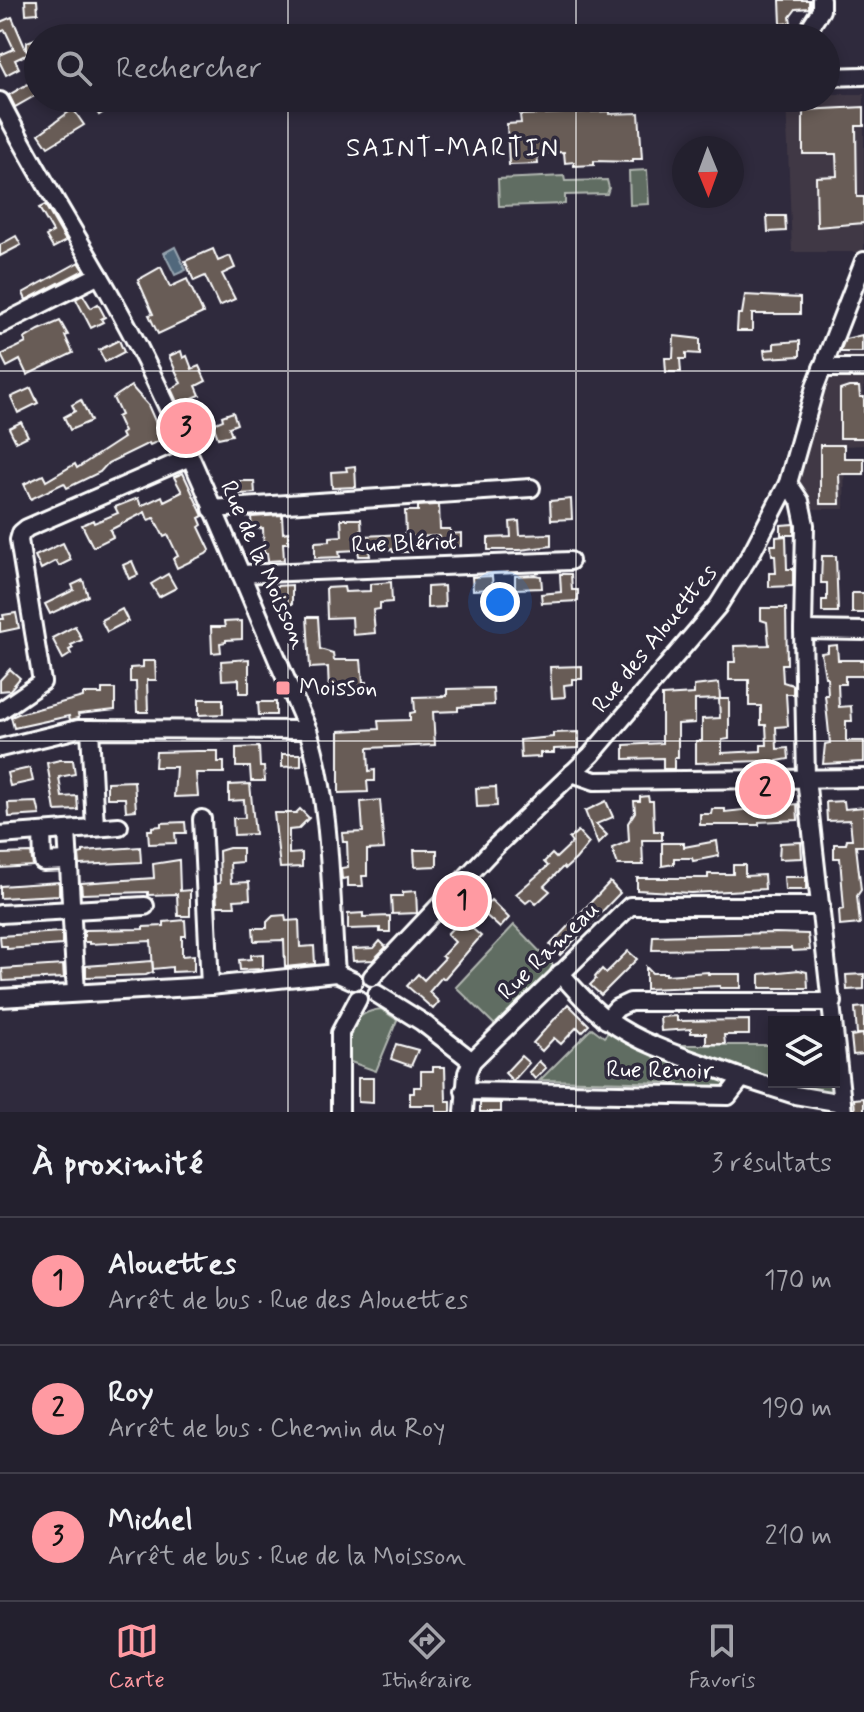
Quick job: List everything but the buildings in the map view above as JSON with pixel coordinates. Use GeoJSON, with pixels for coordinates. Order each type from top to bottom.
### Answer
{"type":"FeatureCollection","features":[{"type":"Feature","properties":{"kind":"street"},"geometry":{"type":"LineString","coordinates":[[812,24],[821,10],[821,0]]}},
{"type":"Feature","properties":{"kind":"street"},"geometry":{"type":"LineString","coordinates":[[840,77],[864,76]]}},
{"type":"Feature","properties":{"kind":"street","name":"Rue de la Moisson"},"geometry":{"type":"LineString","coordinates":[[0,101],[146,362],[308,730],[320,772],[325,809],[336,973]]}},
{"type":"Feature","properties":{"kind":"street","name":"Rue des Alouettes"},"geometry":{"type":"LineString","coordinates":[[372,977],[493,849],[602,743],[718,606],[752,552],[788,483],[822,368],[864,261]]}},
{"type":"Feature","properties":{"kind":"street"},"geometry":{"type":"LineString","coordinates":[[0,325],[99,275]]}},
{"type":"Feature","properties":{"kind":"street"},"geometry":{"type":"LineString","coordinates":[[822,368],[864,368]]}},
{"type":"Feature","properties":{"kind":"street"},"geometry":{"type":"LineString","coordinates":[[0,711],[42,682],[21,554],[21,533],[190,457]]}},
{"type":"Feature","properties":{"kind":"street"},"geometry":{"type":"LineString","coordinates":[[788,483],[800,501],[805,525],[803,630],[806,778],[833,1002],[842,1108]]}},
{"type":"Feature","properties":{"kind":"street"},"geometry":{"type":"LineString","coordinates":[[212,509],[531,488]]}},
{"type":"Feature","properties":{"kind":"street","name":"Rue Blériot"},"geometry":{"type":"LineString","coordinates":[[241,574],[570,561]]}},
{"type":"Feature","properties":{"kind":"street"},"geometry":{"type":"LineString","coordinates":[[803,630],[864,631]]}},
{"type":"Feature","properties":{"kind":"street"},"geometry":{"type":"LineString","coordinates":[[0,748],[78,729],[308,730]]}},
{"type":"Feature","properties":{"kind":"street"},"geometry":{"type":"LineString","coordinates":[[90,729],[95,827]]}},
{"type":"Feature","properties":{"kind":"street"},"geometry":{"type":"LineString","coordinates":[[572,773],[595,781],[864,778]]}},
{"type":"Feature","properties":{"kind":"street"},"geometry":{"type":"LineString","coordinates":[[202,819],[210,986]]}},
{"type":"Feature","properties":{"kind":"street"},"geometry":{"type":"LineString","coordinates":[[0,835],[119,826]]}},
{"type":"Feature","properties":{"kind":"street"},"geometry":{"type":"LineString","coordinates":[[67,830],[76,993]]}},
{"type":"Feature","properties":{"kind":"street"},"geometry":{"type":"LineString","coordinates":[[42,832],[43,862],[69,861]]}},
{"type":"Feature","properties":{"kind":"street"},"geometry":{"type":"LineString","coordinates":[[0,914],[145,906]]}},
{"type":"Feature","properties":{"kind":"street","name":"Rue Rameau"},"geometry":{"type":"LineString","coordinates":[[472,1061],[630,906],[821,906]]}},
{"type":"Feature","properties":{"kind":"street"},"geometry":{"type":"LineString","coordinates":[[0,998],[210,986],[336,973],[354,981]]}},
{"type":"Feature","properties":{"kind":"street"},"geometry":{"type":"LineString","coordinates":[[560,973],[606,1020],[641,1040],[742,1078]]}},
{"type":"Feature","properties":{"kind":"street"},"geometry":{"type":"LineString","coordinates":[[360,976],[372,977],[379,986],[377,994],[371,1000],[358,999],[352,989],[354,981],[360,976]]}},
{"type":"Feature","properties":{"kind":"street"},"geometry":{"type":"LineString","coordinates":[[377,994],[422,1022],[472,1061],[464,1091],[464,1112]]}},
{"type":"Feature","properties":{"kind":"street"},"geometry":{"type":"LineString","coordinates":[[340,1112],[340,1033],[358,999]]}},
{"type":"Feature","properties":{"kind":"street"},"geometry":{"type":"LineString","coordinates":[[606,1020],[617,1008],[630,1002],[833,1002]]}},
{"type":"Feature","properties":{"kind":"street","name":"Rue Renoir"},"geometry":{"type":"LineString","coordinates":[[464,1091],[728,1096],[742,1078],[842,1108]]}},
{"type":"Feature","properties":{"kind":"shaded area"},"geometry":{"type":"Polygon","coordinates":[[[840,94],[864,94],[864,250],[792,252],[787,112],[840,112],[840,94]]]}},
{"type":"Feature","properties":{"kind":"shaded area"},"geometry":{"type":"Polygon","coordinates":[[[832,354],[864,354],[864,445],[845,446],[844,509],[806,509],[795,463],[832,354]]]}},
{"type":"Feature","properties":{"kind":"green space"},"geometry":{"type":"Polygon","coordinates":[[[647,170],[649,204],[630,205],[629,171],[647,170]]]}},
{"type":"Feature","properties":{"kind":"green space"},"geometry":{"type":"Polygon","coordinates":[[[564,176],[565,181],[607,180],[607,194],[565,195],[565,204],[499,206],[498,179],[564,176]]]}},
{"type":"Feature","properties":{"kind":"green space"},"geometry":{"type":"Polygon","coordinates":[[[514,925],[555,967],[497,1027],[456,987],[514,925]]]}},
{"type":"Feature","properties":{"kind":"green space"},"geometry":{"type":"Polygon","coordinates":[[[381,1009],[397,1020],[376,1071],[348,1061],[349,1042],[356,1020],[381,1009]]]}},
{"type":"Feature","properties":{"kind":"green space"},"geometry":{"type":"Polygon","coordinates":[[[592,1028],[604,1037],[611,1029],[730,1078],[731,1089],[677,1091],[676,1083],[540,1080],[592,1028]]]}},
{"type":"Feature","properties":{"kind":"green space"},"geometry":{"type":"Polygon","coordinates":[[[676,1045],[768,1045],[768,1080],[676,1045]]]}},
{"type":"Feature","properties":{"kind":"green space"},"geometry":{"type":"Polygon","coordinates":[[[798,1088],[834,1088],[834,1095],[798,1088]]]}},
{"type":"Feature","properties":{"kind":"water"},"geometry":{"type":"Polygon","coordinates":[[[175,247],[186,270],[175,275],[164,253],[175,247]]]}},
{"type":"Feature","properties":{"kind":"place","name":"Michel"},"geometry":{"type":"Point","coordinates":[186,428]}},
{"type":"Feature","properties":{"kind":"place","name":"Moisson"},"geometry":{"type":"Point","coordinates":[283,688]}},
{"type":"Feature","properties":{"kind":"place","name":"Roy"},"geometry":{"type":"Point","coordinates":[765,789]}},
{"type":"Feature","properties":{"kind":"place","name":"Alouettes"},"geometry":{"type":"Point","coordinates":[462,901]}},
{"type":"Feature","properties":{"kind":"district","name":"SAINT-MARTIN"},"geometry":{"type":"Point","coordinates":[453,149]}}]}
